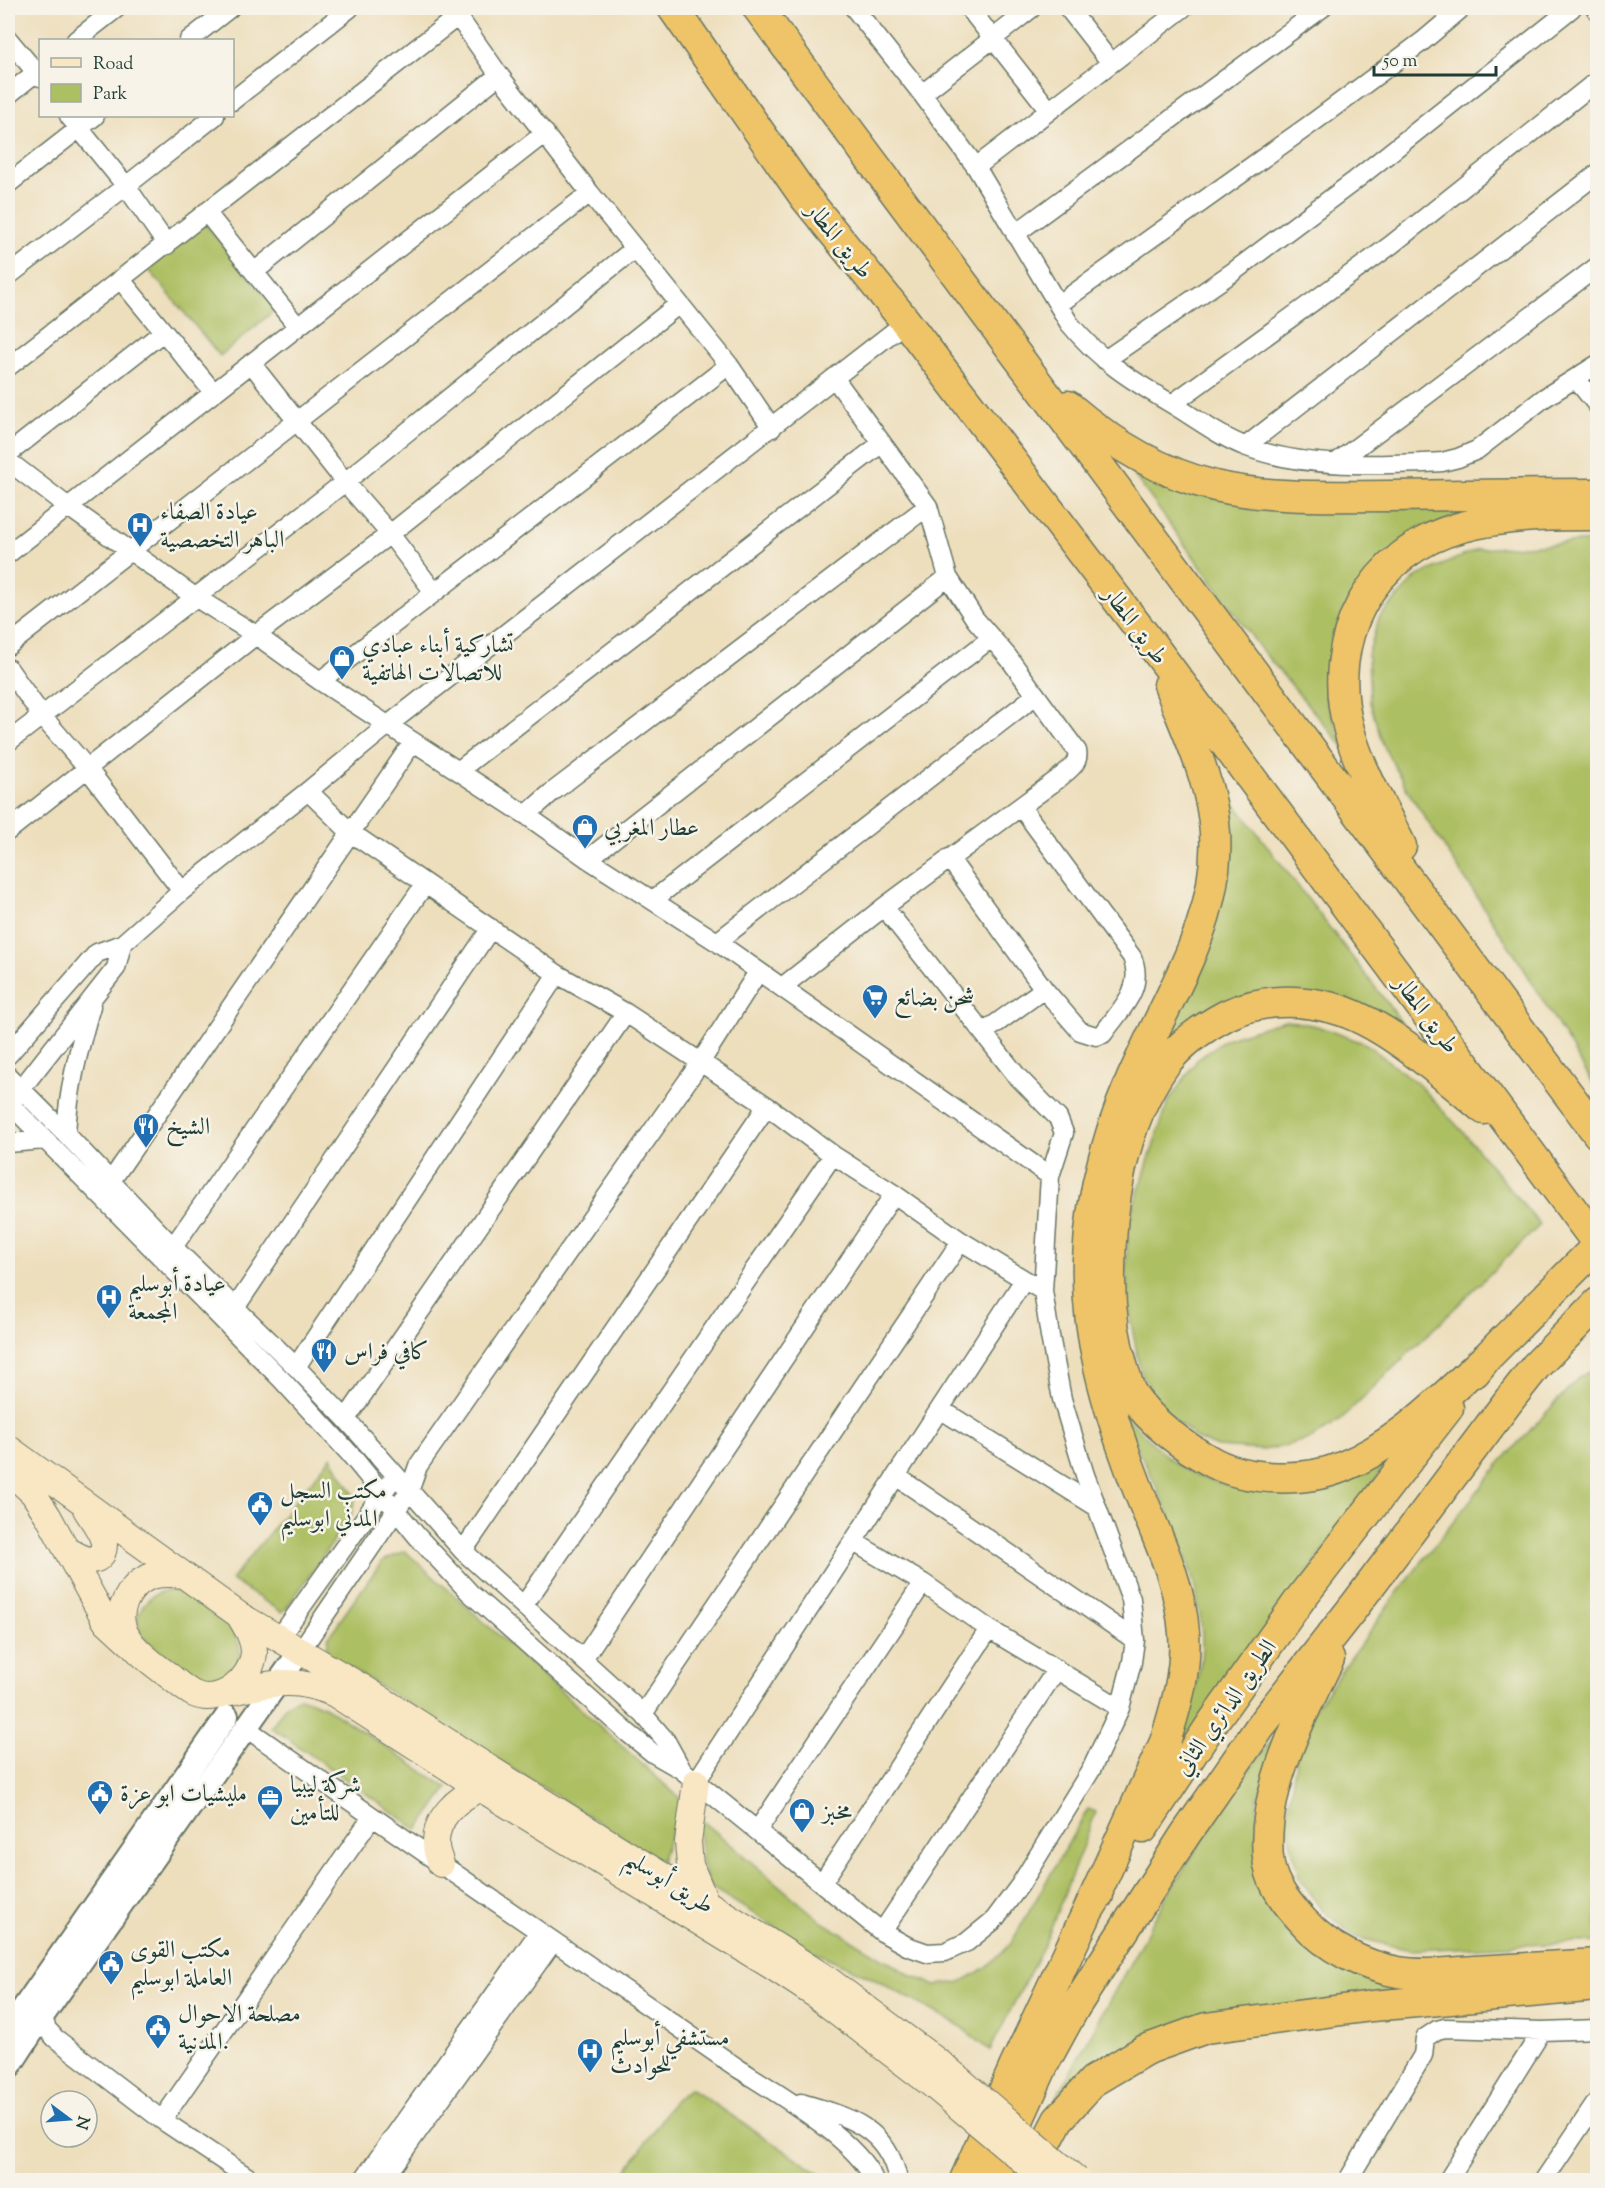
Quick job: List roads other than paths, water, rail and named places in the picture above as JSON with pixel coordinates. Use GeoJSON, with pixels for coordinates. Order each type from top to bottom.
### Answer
{"type":"FeatureCollection","features":[{"type":"Feature","properties":{"kind":"highway","name":"طريق المطار"},"geometry":{"type":"LineString","coordinates":[[673,8],[804,196],[906,322],[1155,649],[1598,1244]]}},
{"type":"Feature","properties":{"kind":"highway"},"geometry":{"type":"LineString","coordinates":[[758,8],[917,224],[1426,900],[1598,1134]]}},
{"type":"Feature","properties":{"kind":"highway"},"geometry":{"type":"LineString","coordinates":[[1032,377],[1118,444],[1163,468],[1214,485],[1264,495],[1598,494]]}},
{"type":"Feature","properties":{"kind":"highway"},"geometry":{"type":"LineString","coordinates":[[1426,900],[1363,770],[1348,729],[1341,685],[1343,657],[1353,618],[1366,594],[1393,562],[1425,540],[1460,527],[1501,518],[1598,515]]}},
{"type":"Feature","properties":{"kind":"highway"},"geometry":{"type":"LineString","coordinates":[[1088,1911],[1165,1742],[1174,1713],[1184,1656],[1185,1635],[1180,1601],[1169,1565],[1133,1477],[1107,1399],[1096,1355],[1088,1293],[1092,1207],[1100,1168],[1118,1112],[1201,931],[1213,879],[1215,830],[1204,776],[1155,649]]}},
{"type":"Feature","properties":{"kind":"highway"},"geometry":{"type":"LineString","coordinates":[[1487,1357],[1409,1426],[1367,1456],[1339,1469],[1307,1476],[1274,1476],[1247,1475],[1220,1466],[1169,1434],[1131,1392],[1118,1352],[1110,1305],[1110,1257],[1114,1207],[1126,1148],[1144,1101],[1165,1065],[1179,1049],[1207,1026],[1238,1010],[1270,1002],[1297,1001],[1335,1008],[1367,1022],[1435,1070],[1519,1137]]}},
{"type":"Feature","properties":{"kind":"highway","name":"الطريق الدائري الثاني"},"geometry":{"type":"LineString","coordinates":[[965,2181],[1014,2068],[1088,1911],[1213,1722],[1301,1598],[1487,1357],[1598,1244]]}},
{"type":"Feature","properties":{"kind":"highway","name":"الطريق الدائري الثاني"},"geometry":{"type":"LineString","coordinates":[[994,2181],[1044,2063],[1074,2008],[1185,1835],[1265,1720],[1356,1604],[1510,1399],[1536,1366],[1592,1308]]}},
{"type":"Feature","properties":{"kind":"highway"},"geometry":{"type":"LineString","coordinates":[[1356,1604],[1311,1697],[1276,1785],[1267,1829],[1269,1866],[1285,1901],[1314,1934],[1352,1958],[1399,1972],[1449,1973],[1598,1964]]}},
{"type":"Feature","properties":{"kind":"highway"},"geometry":{"type":"LineString","coordinates":[[1026,2181],[1058,2120],[1093,2081],[1146,2050],[1206,2028],[1372,2006],[1598,1986]]}},
{"type":"Feature","properties":{"kind":"main road","name":"طريق أبوسليم"},"geometry":{"type":"LineString","coordinates":[[8,1448],[239,1615],[291,1643],[827,1979],[940,2077],[1046,2181]]}},
{"type":"Feature","properties":{"kind":"main road"},"geometry":{"type":"LineString","coordinates":[[8,1470],[33,1493],[105,1620],[130,1643]]}},
{"type":"Feature","properties":{"kind":"main road"},"geometry":{"type":"LineString","coordinates":[[67,1550],[92,1560],[97,1559],[103,1553],[105,1545],[103,1538],[81,1501]]}},
{"type":"Feature","properties":{"kind":"main road"},"geometry":{"type":"LineString","coordinates":[[130,1643],[123,1629],[122,1613],[128,1595],[138,1583],[149,1576],[164,1573],[182,1575]]}},
{"type":"Feature","properties":{"kind":"main road"},"geometry":{"type":"LineString","coordinates":[[233,1712],[239,1685],[250,1669],[254,1653],[251,1635],[239,1615]]}},
{"type":"Feature","properties":{"kind":"main road","name":"طريق أبوسليم"},"geometry":{"type":"LineString","coordinates":[[130,1643],[195,1695],[212,1696],[233,1712],[278,1683],[297,1682],[319,1687],[335,1694],[480,1788],[774,1966],[940,2077],[1077,2181]]}},
{"type":"Feature","properties":{"kind":"main road"},"geometry":{"type":"LineString","coordinates":[[689,1776],[690,1864],[706,1904]]}},
{"type":"Feature","properties":{"kind":"main road"},"geometry":{"type":"LineString","coordinates":[[441,1864],[436,1845],[443,1819],[460,1798],[480,1788]]}},
{"type":"Feature","properties":{"kind":"street"},"geometry":{"type":"LineString","coordinates":[[77,39],[117,8]]}},
{"type":"Feature","properties":{"kind":"street"},"geometry":{"type":"LineString","coordinates":[[190,39],[230,8]]}},
{"type":"Feature","properties":{"kind":"street"},"geometry":{"type":"LineString","coordinates":[[234,99],[350,8]]}},
{"type":"Feature","properties":{"kind":"street"},"geometry":{"type":"LineString","coordinates":[[854,8],[922,94],[975,167],[1069,323],[1087,344],[1141,387],[1208,427],[1246,446],[1269,454],[1336,463],[1442,462],[1477,450],[1544,398],[1598,364]]}},
{"type":"Feature","properties":{"kind":"street"},"geometry":{"type":"LineString","coordinates":[[969,8],[1049,110]]}},
{"type":"Feature","properties":{"kind":"street"},"geometry":{"type":"LineString","coordinates":[[922,94],[1032,8]]}},
{"type":"Feature","properties":{"kind":"street"},"geometry":{"type":"LineString","coordinates":[[1068,8],[1111,63]]}},
{"type":"Feature","properties":{"kind":"street"},"geometry":{"type":"LineString","coordinates":[[1015,234],[1322,8]]}},
{"type":"Feature","properties":{"kind":"street"},"geometry":{"type":"LineString","coordinates":[[1059,304],[1324,115],[1423,41],[1462,8]]}},
{"type":"Feature","properties":{"kind":"street"},"geometry":{"type":"LineString","coordinates":[[1105,360],[1233,272],[1344,189],[1572,8]]}},
{"type":"Feature","properties":{"kind":"street"},"geometry":{"type":"LineString","coordinates":[[975,167],[1111,63],[1175,10]]}},
{"type":"Feature","properties":{"kind":"street"},"geometry":{"type":"LineString","coordinates":[[8,367],[167,245],[455,12],[499,75],[590,193],[729,365],[772,428]]}},
{"type":"Feature","properties":{"kind":"street"},"geometry":{"type":"LineString","coordinates":[[8,39],[39,73],[8,94]]}},
{"type":"Feature","properties":{"kind":"street"},"geometry":{"type":"LineString","coordinates":[[255,272],[499,75]]}},
{"type":"Feature","properties":{"kind":"street"},"geometry":{"type":"LineString","coordinates":[[1172,404],[1391,245],[1598,80]]}},
{"type":"Feature","properties":{"kind":"street"},"geometry":{"type":"LineString","coordinates":[[8,184],[73,122],[91,117]]}},
{"type":"Feature","properties":{"kind":"street"},"geometry":{"type":"LineString","coordinates":[[8,276],[214,117]]}},
{"type":"Feature","properties":{"kind":"street"},"geometry":{"type":"LineString","coordinates":[[73,122],[126,186],[167,245]]}},
{"type":"Feature","properties":{"kind":"street"},"geometry":{"type":"LineString","coordinates":[[8,554],[545,133]]}},
{"type":"Feature","properties":{"kind":"street"},"geometry":{"type":"LineString","coordinates":[[1246,446],[1598,173]]}},
{"type":"Feature","properties":{"kind":"street"},"geometry":{"type":"LineString","coordinates":[[8,646],[590,193]]}},
{"type":"Feature","properties":{"kind":"street"},"geometry":{"type":"LineString","coordinates":[[206,212],[298,327]]}},
{"type":"Feature","properties":{"kind":"street"},"geometry":{"type":"LineString","coordinates":[[8,742],[345,482],[634,249]]}},
{"type":"Feature","properties":{"kind":"street"},"geometry":{"type":"LineString","coordinates":[[1336,463],[1598,266]]}},
{"type":"Feature","properties":{"kind":"street"},"geometry":{"type":"LineString","coordinates":[[121,280],[214,393]]}},
{"type":"Feature","properties":{"kind":"street"},"geometry":{"type":"LineString","coordinates":[[8,831],[256,635],[390,534],[679,304]]}},
{"type":"Feature","properties":{"kind":"street"},"geometry":{"type":"LineString","coordinates":[[8,1055],[97,953],[122,944],[182,891],[388,725],[906,322]]}},
{"type":"Feature","properties":{"kind":"street"},"geometry":{"type":"LineString","coordinates":[[8,454],[163,332]]}},
{"type":"Feature","properties":{"kind":"street"},"geometry":{"type":"LineString","coordinates":[[250,363],[345,482],[390,534],[434,592]]}},
{"type":"Feature","properties":{"kind":"street"},"geometry":{"type":"LineString","coordinates":[[320,681],[729,365]]}},
{"type":"Feature","properties":{"kind":"street"},"geometry":{"type":"LineString","coordinates":[[782,987],[949,858],[1021,807],[1076,763],[1078,756],[1077,751],[1008,657],[975,619],[948,578],[928,506],[834,379]]}},
{"type":"Feature","properties":{"kind":"street"},"geometry":{"type":"LineString","coordinates":[[1576,379],[1598,406]]}},
{"type":"Feature","properties":{"kind":"street"},"geometry":{"type":"LineString","coordinates":[[458,771],[882,443]]}},
{"type":"Feature","properties":{"kind":"street"},"geometry":{"type":"LineString","coordinates":[[8,461],[195,597],[256,635],[320,681],[717,942],[1050,1176]]}},
{"type":"Feature","properties":{"kind":"street"},"geometry":{"type":"LineString","coordinates":[[526,815],[570,778],[928,506]]}},
{"type":"Feature","properties":{"kind":"street"},"geometry":{"type":"LineString","coordinates":[[588,859],[948,578]]}},
{"type":"Feature","properties":{"kind":"street"},"geometry":{"type":"LineString","coordinates":[[653,900],[990,639]]}},
{"type":"Feature","properties":{"kind":"street"},"geometry":{"type":"LineString","coordinates":[[8,668],[42,716],[87,768],[182,891]]}},
{"type":"Feature","properties":{"kind":"street"},"geometry":{"type":"LineString","coordinates":[[717,942],[1036,695]]}},
{"type":"Feature","properties":{"kind":"street"},"geometry":{"type":"LineString","coordinates":[[111,1181],[413,742]]}},
{"type":"Feature","properties":{"kind":"street"},"geometry":{"type":"LineString","coordinates":[[308,791],[350,832],[557,974],[626,1013],[767,1106],[833,1155],[961,1241],[1043,1291]]}},
{"type":"Feature","properties":{"kind":"street"},"geometry":{"type":"LineString","coordinates":[[949,858],[1044,989],[1080,1031],[1096,1036],[1103,1034],[1135,987],[1136,968],[1132,957],[1021,807]]}},
{"type":"Feature","properties":{"kind":"street"},"geometry":{"type":"LineString","coordinates":[[173,1247],[425,884]]}},
{"type":"Feature","properties":{"kind":"street"},"geometry":{"type":"LineString","coordinates":[[122,944],[116,968],[8,1104],[280,1379],[350,1454],[417,1536],[470,1593],[628,1733],[689,1776],[882,1932],[907,1946],[927,1953],[945,1952],[967,1942],[994,1920],[1020,1885],[1091,1770],[1120,1708],[1132,1662],[1135,1640],[1131,1599],[1097,1507],[1062,1399],[1043,1291],[1050,1176],[1064,1133],[1062,1125],[1017,1076],[884,907]]}},
{"type":"Feature","properties":{"kind":"street"},"geometry":{"type":"LineString","coordinates":[[235,1308],[491,928]]}},
{"type":"Feature","properties":{"kind":"street"},"geometry":{"type":"LineString","coordinates":[[291,1643],[397,1509],[410,1489],[418,1466],[700,1063],[758,972]]}},
{"type":"Feature","properties":{"kind":"street"},"geometry":{"type":"LineString","coordinates":[[296,1367],[557,974]]}},
{"type":"Feature","properties":{"kind":"street"},"geometry":{"type":"LineString","coordinates":[[983,1033],[1044,989]]}},
{"type":"Feature","properties":{"kind":"street"},"geometry":{"type":"LineString","coordinates":[[66,1134],[78,1051],[93,998]]}},
{"type":"Feature","properties":{"kind":"street"},"geometry":{"type":"LineString","coordinates":[[346,1419],[626,1013]]}},
{"type":"Feature","properties":{"kind":"street"},"geometry":{"type":"LineString","coordinates":[[8,1076],[173,1247],[346,1419],[463,1551],[643,1714],[666,1741],[689,1776]]}},
{"type":"Feature","properties":{"kind":"street"},"geometry":{"type":"LineString","coordinates":[[463,1551],[767,1106]]}},
{"type":"Feature","properties":{"kind":"street"},"geometry":{"type":"LineString","coordinates":[[8,1143],[45,1140]]}},
{"type":"Feature","properties":{"kind":"street"},"geometry":{"type":"LineString","coordinates":[[524,1605],[833,1155]]}},
{"type":"Feature","properties":{"kind":"street"},"geometry":{"type":"LineString","coordinates":[[584,1659],[894,1194]]}},
{"type":"Feature","properties":{"kind":"street"},"geometry":{"type":"LineString","coordinates":[[643,1714],[961,1241]]}},
{"type":"Feature","properties":{"kind":"street"},"geometry":{"type":"LineString","coordinates":[[689,1776],[854,1542],[1024,1280]]}},
{"type":"Feature","properties":{"kind":"street"},"geometry":{"type":"LineString","coordinates":[[940,1409],[1097,1507]]}},
{"type":"Feature","properties":{"kind":"street"},"geometry":{"type":"LineString","coordinates":[[8,2030],[233,1712],[278,1683],[291,1643],[381,1491],[397,1475],[418,1466]]}},
{"type":"Feature","properties":{"kind":"street"},"geometry":{"type":"LineString","coordinates":[[896,1476],[1135,1640]]}},
{"type":"Feature","properties":{"kind":"street"},"geometry":{"type":"LineString","coordinates":[[854,1542],[923,1583],[989,1629],[1120,1708]]}},
{"type":"Feature","properties":{"kind":"street"},"geometry":{"type":"LineString","coordinates":[[757,1831],[923,1583]]}},
{"type":"Feature","properties":{"kind":"street"},"geometry":{"type":"LineString","coordinates":[[822,1883],[989,1629]]}},
{"type":"Feature","properties":{"kind":"street"},"geometry":{"type":"LineString","coordinates":[[882,1932],[1057,1669]]}},
{"type":"Feature","properties":{"kind":"street"},"geometry":{"type":"LineString","coordinates":[[233,1712],[372,1817],[807,2113],[856,2154],[874,2181]]}},
{"type":"Feature","properties":{"kind":"street"},"geometry":{"type":"LineString","coordinates":[[8,2069],[233,1712]]}},
{"type":"Feature","properties":{"kind":"street"},"geometry":{"type":"LineString","coordinates":[[162,2120],[372,1817]]}},
{"type":"Feature","properties":{"kind":"street"},"geometry":{"type":"LineString","coordinates":[[363,2181],[546,1937]]}},
{"type":"Feature","properties":{"kind":"street"},"geometry":{"type":"LineString","coordinates":[[383,2181],[546,1937]]}},
{"type":"Feature","properties":{"kind":"street"},"geometry":{"type":"LineString","coordinates":[[34,1991],[47,2029],[55,2038],[162,2120],[252,2181]]}},
{"type":"Feature","properties":{"kind":"street"},"geometry":{"type":"LineString","coordinates":[[1348,2181],[1423,2055],[1425,2038],[1430,2033],[1445,2028],[1542,2031],[1598,2029]]}},
{"type":"Feature","properties":{"kind":"street"},"geometry":{"type":"LineString","coordinates":[[1448,2181],[1542,2031]]}},
{"type":"Feature","properties":{"kind":"street"},"geometry":{"type":"LineString","coordinates":[[786,2100],[823,2109],[861,2124],[876,2138],[892,2160],[898,2181]]}},
{"type":"Feature","properties":{"kind":"street"},"geometry":{"type":"LineString","coordinates":[[1544,2181],[1598,2100]]}},
{"type":"Feature","properties":{"kind":"place","name":"عيادة الصفاء الباهر التخصصية"},"geometry":{"type":"Point","coordinates":[140,548]}},
{"type":"Feature","properties":{"kind":"place","name":"تشاركية أبناء عبادي للاتصالات الهاتفية"},"geometry":{"type":"Point","coordinates":[342,681]}},
{"type":"Feature","properties":{"kind":"place","name":"عطار المغربي"},"geometry":{"type":"Point","coordinates":[585,850]}},
{"type":"Feature","properties":{"kind":"place","name":"شحن بضائع"},"geometry":{"type":"Point","coordinates":[875,1020]}},
{"type":"Feature","properties":{"kind":"place","name":"الشيخ"},"geometry":{"type":"Point","coordinates":[146,1149]}},
{"type":"Feature","properties":{"kind":"place","name":"عيادة أبوسليم المجمعة"},"geometry":{"type":"Point","coordinates":[109,1320]}},
{"type":"Feature","properties":{"kind":"place","name":"كافي فراس"},"geometry":{"type":"Point","coordinates":[324,1374]}},
{"type":"Feature","properties":{"kind":"place","name":"مكتب السجل المدني ابوسليم"},"geometry":{"type":"Point","coordinates":[260,1527]}},
{"type":"Feature","properties":{"kind":"place","name":"مليشيات ابو عزة"},"geometry":{"type":"Point","coordinates":[100,1816]}},
{"type":"Feature","properties":{"kind":"place","name":"شركة ليبيا للتأمين"},"geometry":{"type":"Point","coordinates":[270,1821]}},
{"type":"Feature","properties":{"kind":"place","name":"مخبز"},"geometry":{"type":"Point","coordinates":[802,1834]}},
{"type":"Feature","properties":{"kind":"place","name":"مكتب القوى العاملة ابوسليم"},"geometry":{"type":"Point","coordinates":[111,1986]}},
{"type":"Feature","properties":{"kind":"place","name":"مصلحة الاحوال المدنية."},"geometry":{"type":"Point","coordinates":[158,2050]}},
{"type":"Feature","properties":{"kind":"place","name":"مستشفي أبوسليم للحوادث"},"geometry":{"type":"Point","coordinates":[590,2074]}}]}
